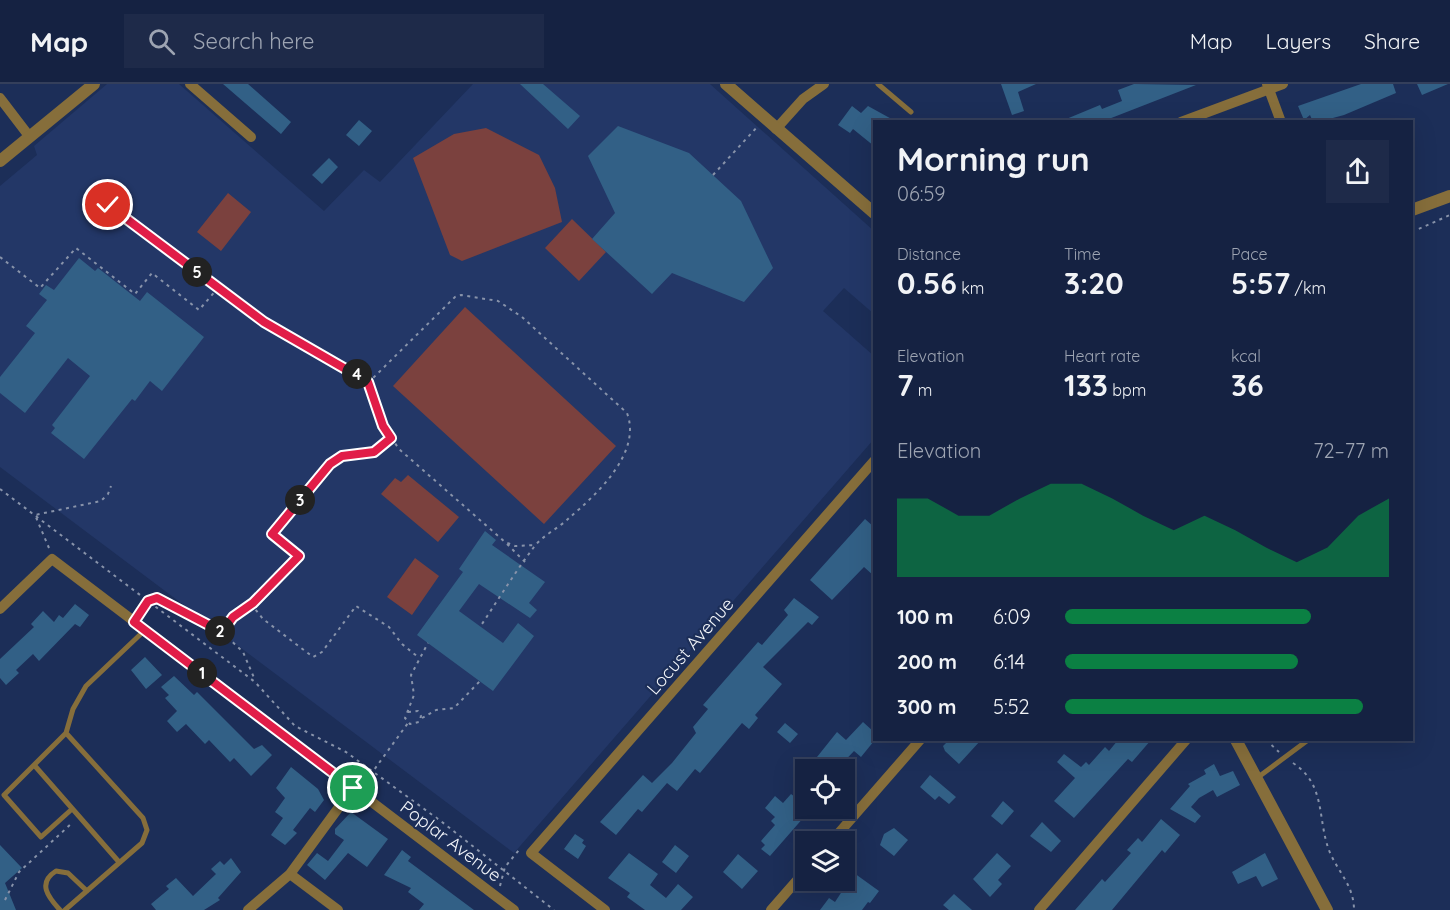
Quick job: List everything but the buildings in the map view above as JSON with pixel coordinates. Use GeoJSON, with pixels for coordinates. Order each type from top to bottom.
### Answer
{"type":"FeatureCollection","features":[{"type":"Feature","properties":{"kind":"street"},"geometry":{"type":"LineString","coordinates":[[0,161],[93,84]]}},
{"type":"Feature","properties":{"kind":"street"},"geometry":{"type":"LineString","coordinates":[[190,84],[251,137]]}},
{"type":"Feature","properties":{"kind":"street"},"geometry":{"type":"LineString","coordinates":[[726,84],[873,212]]}},
{"type":"Feature","properties":{"kind":"street"},"geometry":{"type":"LineString","coordinates":[[776,129],[803,99],[824,84]]}},
{"type":"Feature","properties":{"kind":"street"},"geometry":{"type":"LineString","coordinates":[[1186,120],[1268,87],[1283,84]]}},
{"type":"Feature","properties":{"kind":"street"},"geometry":{"type":"LineString","coordinates":[[1268,87],[1280,120]]}},
{"type":"Feature","properties":{"kind":"street"},"geometry":{"type":"LineString","coordinates":[[0,98],[29,136]]}},
{"type":"Feature","properties":{"kind":"street"},"geometry":{"type":"LineString","coordinates":[[1413,210],[1450,196]]}},
{"type":"Feature","properties":{"kind":"street","name":"Locust Avenue"},"geometry":{"type":"LineString","coordinates":[[527,849],[873,462]]}},
{"type":"Feature","properties":{"kind":"street"},"geometry":{"type":"LineString","coordinates":[[0,609],[52,559]]}},
{"type":"Feature","properties":{"kind":"street","name":"Poplar Avenue"},"geometry":{"type":"LineString","coordinates":[[52,559],[514,910]]}},
{"type":"Feature","properties":{"kind":"street"},"geometry":{"type":"LineString","coordinates":[[841,831],[919,741]]}},
{"type":"Feature","properties":{"kind":"street"},"geometry":{"type":"LineString","coordinates":[[1039,910],[1185,741]]}},
{"type":"Feature","properties":{"kind":"street"},"geometry":{"type":"LineString","coordinates":[[1237,741],[1327,910]]}},
{"type":"Feature","properties":{"kind":"street"},"geometry":{"type":"LineString","coordinates":[[248,910],[290,874],[353,788]]}},
{"type":"Feature","properties":{"kind":"street"},"geometry":{"type":"LineString","coordinates":[[527,849],[605,910]]}},
{"type":"Feature","properties":{"kind":"street"},"geometry":{"type":"LineString","coordinates":[[290,874],[338,910]]}},
{"type":"Feature","properties":{"kind":"street"},"geometry":{"type":"LineString","coordinates":[[771,910],[795,883]]}},
{"type":"Feature","properties":{"kind":"street"},"geometry":{"type":"LineString","coordinates":[[493,910],[498,897]]}},
{"type":"Feature","properties":{"kind":"lane"},"geometry":{"type":"LineString","coordinates":[[878,84],[911,112]]}},
{"type":"Feature","properties":{"kind":"lane"},"geometry":{"type":"LineString","coordinates":[[72,809],[41,837],[4,795],[66,733],[73,710],[86,686],[145,630]]}},
{"type":"Feature","properties":{"kind":"lane"},"geometry":{"type":"LineString","coordinates":[[65,910],[142,843],[147,830],[146,824],[66,733]]}},
{"type":"Feature","properties":{"kind":"lane"},"geometry":{"type":"LineString","coordinates":[[1257,778],[1307,741]]}},
{"type":"Feature","properties":{"kind":"lane"},"geometry":{"type":"LineString","coordinates":[[35,766],[120,862]]}},
{"type":"Feature","properties":{"kind":"lane"},"geometry":{"type":"LineString","coordinates":[[60,910],[45,890],[51,875],[56,871],[68,873],[87,891]]}},
{"type":"Feature","properties":{"kind":"path"},"geometry":{"type":"LineString","coordinates":[[713,175],[765,118]]}},
{"type":"Feature","properties":{"kind":"path"},"geometry":{"type":"LineString","coordinates":[[100,199],[264,322],[368,382],[383,426],[399,449],[525,562]]}},
{"type":"Feature","properties":{"kind":"path"},"geometry":{"type":"LineString","coordinates":[[1413,232],[1450,215]]}},
{"type":"Feature","properties":{"kind":"path"},"geometry":{"type":"LineString","coordinates":[[0,256],[40,288],[76,248],[135,294],[152,273],[199,310],[218,288]]}},
{"type":"Feature","properties":{"kind":"path"},"geometry":{"type":"LineString","coordinates":[[368,382],[455,297],[461,295],[498,301],[522,317],[617,401],[627,413],[633,427],[629,444],[620,462],[587,501],[535,545],[480,627]]}},
{"type":"Feature","properties":{"kind":"path"},"geometry":{"type":"LineString","coordinates":[[222,632],[233,617],[251,604],[299,556],[272,534],[323,473],[342,456],[374,452],[391,438]]}},
{"type":"Feature","properties":{"kind":"path"},"geometry":{"type":"LineString","coordinates":[[35,515],[101,501],[108,494],[111,486]]}},
{"type":"Feature","properties":{"kind":"path"},"geometry":{"type":"LineString","coordinates":[[0,489],[255,682],[295,726],[338,747],[442,822],[554,910]]}},
{"type":"Feature","properties":{"kind":"path"},"geometry":{"type":"LineString","coordinates":[[35,515],[52,559]]}},
{"type":"Feature","properties":{"kind":"path"},"geometry":{"type":"LineString","coordinates":[[505,542],[515,546],[535,545]]}},
{"type":"Feature","properties":{"kind":"path"},"geometry":{"type":"LineString","coordinates":[[134,622],[148,601],[157,598],[169,603],[222,632],[243,652],[255,682]]}},
{"type":"Feature","properties":{"kind":"path"},"geometry":{"type":"LineString","coordinates":[[251,604],[263,619],[313,657],[322,652],[356,606],[389,627],[402,644],[418,657]]}},
{"type":"Feature","properties":{"kind":"path"},"geometry":{"type":"LineString","coordinates":[[428,643],[418,657],[411,675],[414,695],[405,718],[408,723],[414,725],[436,710],[454,708],[480,681]]}},
{"type":"Feature","properties":{"kind":"path"},"geometry":{"type":"LineString","coordinates":[[408,712],[418,711],[420,720]]}},
{"type":"Feature","properties":{"kind":"path"},"geometry":{"type":"LineString","coordinates":[[372,773],[408,723]]}},
{"type":"Feature","properties":{"kind":"path"},"geometry":{"type":"LineString","coordinates":[[1267,741],[1303,769],[1316,788],[1328,847],[1348,884],[1354,910]]}},
{"type":"Feature","properties":{"kind":"path"},"geometry":{"type":"LineString","coordinates":[[5,900],[19,872],[72,824]]}},
{"type":"Feature","properties":{"kind":"path"},"geometry":{"type":"LineString","coordinates":[[498,897],[504,872],[527,849]]}},
{"type":"Feature","properties":{"kind":"shaded area"},"geometry":{"type":"Polygon","coordinates":[[[107,84],[179,84],[324,211],[364,170],[380,182],[473,84],[710,84],[873,230],[873,313],[844,288],[823,311],[873,355],[873,440],[514,853],[0,467],[0,186],[37,155],[34,146],[107,84]]]}},
{"type":"Feature","properties":{"kind":"shaded area"},"geometry":{"type":"Polygon","coordinates":[[[486,128],[539,155],[555,188],[562,222],[462,261],[450,255],[413,158],[454,134],[486,128]]]}},
{"type":"Feature","properties":{"kind":"shaded area"},"geometry":{"type":"Polygon","coordinates":[[[228,193],[251,212],[221,251],[197,232],[228,193]]]}},
{"type":"Feature","properties":{"kind":"shaded area"},"geometry":{"type":"Polygon","coordinates":[[[572,219],[606,252],[579,281],[545,248],[572,219]]]}},
{"type":"Feature","properties":{"kind":"shaded area"},"geometry":{"type":"Polygon","coordinates":[[[465,307],[616,446],[544,524],[393,386],[465,307]]]}},
{"type":"Feature","properties":{"kind":"shaded area"},"geometry":{"type":"Polygon","coordinates":[[[408,475],[459,517],[438,542],[381,494],[395,478],[401,482],[408,475]]]}},
{"type":"Feature","properties":{"kind":"shaded area"},"geometry":{"type":"Polygon","coordinates":[[[415,558],[439,576],[412,615],[387,597],[415,558]]]}},
{"type":"Feature","properties":{"kind":"route"},"geometry":{"type":"LineString","coordinates":[[108,205],[264,322],[303,347],[368,382],[383,426],[391,438],[374,452],[342,456],[330,464],[272,534],[299,556],[253,603],[233,617],[222,632],[157,598],[148,601],[134,622],[353,788]]}}]}
